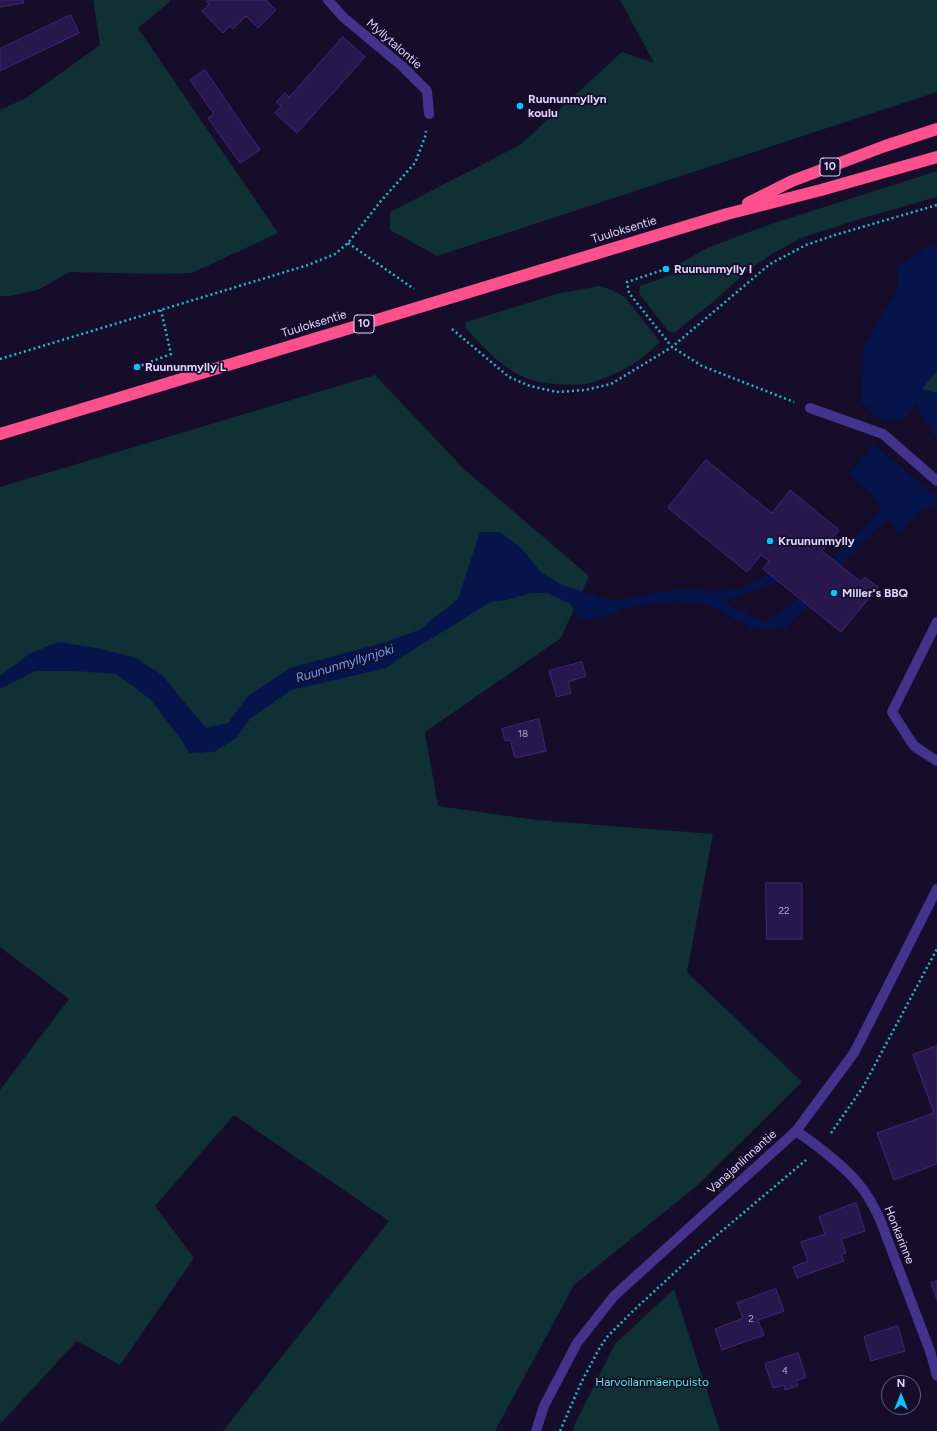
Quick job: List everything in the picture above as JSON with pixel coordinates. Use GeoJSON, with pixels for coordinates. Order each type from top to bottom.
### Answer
{"type":"FeatureCollection","features":[{"type":"Feature","properties":{"kind":"highway","name":"Tuuloksentie"},"geometry":{"type":"LineString","coordinates":[[727,214],[792,181],[885,146],[937,129]]}},
{"type":"Feature","properties":{"kind":"highway","name":"Tuuloksentie"},"geometry":{"type":"LineString","coordinates":[[0,434],[727,214],[821,190],[937,157]]}},
{"type":"Feature","properties":{"kind":"street","name":"Myllytalontie"},"geometry":{"type":"LineString","coordinates":[[328,0],[343,17],[402,66],[427,91],[429,114]]}},
{"type":"Feature","properties":{"kind":"street"},"geometry":{"type":"LineString","coordinates":[[810,408],[883,434],[937,481]]}},
{"type":"Feature","properties":{"kind":"street"},"geometry":{"type":"LineString","coordinates":[[937,622],[892,712],[914,746],[937,761]]}},
{"type":"Feature","properties":{"kind":"street","name":"Vanajanlinnantie"},"geometry":{"type":"LineString","coordinates":[[536,1431],[544,1406],[577,1343],[614,1296],[796,1131],[854,1053],[937,889]]}},
{"type":"Feature","properties":{"kind":"street","name":"Honkarinne"},"geometry":{"type":"LineString","coordinates":[[796,1131],[820,1148],[843,1168],[861,1187],[871,1202],[879,1217],[930,1351],[937,1376]]}},
{"type":"Feature","properties":{"kind":"path"},"geometry":{"type":"LineString","coordinates":[[0,359],[308,264],[335,254],[348,243],[380,202],[415,163],[425,137],[429,114]]}},
{"type":"Feature","properties":{"kind":"path"},"geometry":{"type":"LineString","coordinates":[[452,329],[509,377],[530,386],[556,392],[585,390],[611,384],[672,347],[770,264],[806,245],[937,205]]}},
{"type":"Feature","properties":{"kind":"path"},"geometry":{"type":"LineString","coordinates":[[348,243],[414,289]]}},
{"type":"Feature","properties":{"kind":"path"},"geometry":{"type":"LineString","coordinates":[[666,269],[627,282],[628,293],[672,347],[702,366],[810,408]]}},
{"type":"Feature","properties":{"kind":"path"},"geometry":{"type":"LineString","coordinates":[[137,367],[171,354],[161,310]]}},
{"type":"Feature","properties":{"kind":"green space"},"geometry":{"type":"Polygon","coordinates":[[[93,0],[172,0],[138,28],[278,233],[192,273],[158,274],[70,272],[38,290],[9,296],[0,296],[0,110],[26,98],[100,45],[93,0]]]}},
{"type":"Feature","properties":{"kind":"green space"},"geometry":{"type":"Polygon","coordinates":[[[620,0],[937,0],[937,92],[437,256],[390,230],[390,212],[520,145],[622,52],[654,63],[620,0]]]}},
{"type":"Feature","properties":{"kind":"green space"},"geometry":{"type":"Polygon","coordinates":[[[937,171],[937,197],[863,218],[801,238],[772,254],[746,272],[714,301],[674,333],[668,331],[639,293],[640,286],[673,274],[681,263],[707,248],[768,225],[937,171]]]}},
{"type":"Feature","properties":{"kind":"green space"},"geometry":{"type":"Polygon","coordinates":[[[600,286],[625,297],[660,342],[628,367],[586,384],[551,384],[531,380],[521,376],[495,358],[465,327],[466,322],[560,293],[600,286]]]}},
{"type":"Feature","properties":{"kind":"green space"},"geometry":{"type":"Polygon","coordinates":[[[937,370],[937,393],[921,389],[937,370]]]}},
{"type":"Feature","properties":{"kind":"green space"},"geometry":{"type":"Polygon","coordinates":[[[375,375],[464,469],[589,576],[561,638],[425,732],[438,806],[536,820],[713,834],[687,972],[802,1082],[698,1185],[574,1285],[495,1431],[223,1431],[389,1221],[234,1115],[155,1206],[194,1258],[120,1365],[77,1341],[0,1424],[0,1090],[69,999],[0,947],[0,487],[375,375]]]}},
{"type":"Feature","properties":{"kind":"green space","name":"Harvoilanmäenpuisto"},"geometry":{"type":"Polygon","coordinates":[[[674,1289],[720,1431],[573,1431],[574,1426],[615,1344],[674,1289]]]}},
{"type":"Feature","properties":{"kind":"water"},"geometry":{"type":"Polygon","coordinates":[[[929,245],[937,248],[937,370],[922,389],[937,393],[937,439],[916,404],[906,417],[884,422],[861,403],[864,345],[898,289],[897,267],[929,245]]]}},
{"type":"Feature","properties":{"kind":"water"},"geometry":{"type":"Polygon","coordinates":[[[874,444],[935,496],[936,505],[917,513],[898,535],[888,518],[840,565],[833,559],[882,509],[876,499],[849,474],[874,444]]]}},
{"type":"Feature","properties":{"kind":"water","name":"Ruununmyllynjoki"},"geometry":{"type":"Polygon","coordinates":[[[480,532],[500,532],[521,548],[542,573],[562,585],[612,601],[679,589],[716,591],[740,589],[769,574],[779,582],[722,602],[765,622],[799,598],[808,605],[787,627],[769,630],[752,628],[711,606],[696,603],[675,601],[622,608],[619,613],[581,621],[570,604],[548,593],[531,593],[507,600],[491,602],[398,659],[386,668],[291,690],[251,718],[236,738],[214,752],[189,753],[180,738],[150,699],[116,674],[75,671],[35,671],[0,689],[0,676],[29,654],[58,642],[97,648],[136,658],[162,675],[206,728],[228,723],[248,696],[290,668],[386,642],[419,630],[458,599],[480,532]]]}},
{"type":"Feature","properties":{"kind":"building"},"geometry":{"type":"Polygon","coordinates":[[[0,0],[23,0],[24,3],[0,7],[0,0]]]}},
{"type":"Feature","properties":{"kind":"building"},"geometry":{"type":"Polygon","coordinates":[[[266,0],[276,10],[258,28],[246,16],[233,29],[230,26],[223,33],[202,11],[209,4],[206,1],[266,0]]]}},
{"type":"Feature","properties":{"kind":"building"},"geometry":{"type":"Polygon","coordinates":[[[71,15],[79,33],[0,71],[0,49],[71,15]]]}},
{"type":"Feature","properties":{"kind":"building"},"geometry":{"type":"Polygon","coordinates":[[[343,37],[365,57],[297,133],[275,113],[281,106],[276,102],[285,93],[289,97],[343,37]]]}},
{"type":"Feature","properties":{"kind":"building"},"geometry":{"type":"Polygon","coordinates":[[[205,70],[260,150],[240,163],[208,118],[214,114],[190,80],[205,70]]]}},
{"type":"Feature","properties":{"kind":"building","name":"Kruununmylly"},"geometry":{"type":"Polygon","coordinates":[[[706,460],[772,513],[790,490],[839,530],[822,551],[861,582],[865,577],[878,587],[841,632],[763,569],[769,561],[761,555],[747,572],[668,508],[706,460]]]}},
{"type":"Feature","properties":{"kind":"building"},"geometry":{"type":"Polygon","coordinates":[[[582,662],[586,676],[568,682],[571,693],[557,697],[549,671],[582,662]]]}},
{"type":"Feature","properties":{"kind":"building"},"geometry":{"type":"Polygon","coordinates":[[[539,719],[546,751],[515,758],[510,740],[505,741],[502,729],[539,719]]]}},
{"type":"Feature","properties":{"kind":"building"},"geometry":{"type":"Polygon","coordinates":[[[766,883],[802,883],[802,939],[767,939],[766,883]]]}},
{"type":"Feature","properties":{"kind":"building"},"geometry":{"type":"Polygon","coordinates":[[[937,1046],[937,1164],[894,1180],[877,1133],[934,1113],[913,1055],[937,1046]]]}},
{"type":"Feature","properties":{"kind":"building"},"geometry":{"type":"Polygon","coordinates":[[[856,1203],[865,1231],[841,1239],[846,1253],[841,1255],[844,1261],[797,1278],[793,1267],[808,1261],[801,1242],[825,1234],[819,1217],[856,1203]]]}},
{"type":"Feature","properties":{"kind":"building"},"geometry":{"type":"Polygon","coordinates":[[[937,1281],[937,1300],[931,1283],[937,1281]]]}},
{"type":"Feature","properties":{"kind":"building"},"geometry":{"type":"Polygon","coordinates":[[[776,1289],[784,1311],[758,1320],[764,1335],[722,1350],[715,1329],[743,1318],[737,1303],[776,1289]]]}},
{"type":"Feature","properties":{"kind":"building"},"geometry":{"type":"Polygon","coordinates":[[[898,1326],[905,1351],[871,1361],[864,1337],[898,1326]]]}},
{"type":"Feature","properties":{"kind":"building"},"geometry":{"type":"Polygon","coordinates":[[[798,1353],[806,1377],[796,1381],[798,1386],[785,1390],[784,1385],[773,1388],[765,1364],[798,1353]]]}},
{"type":"Feature","properties":{"kind":"place","name":"Ruununmyllyn koulu"},"geometry":{"type":"Point","coordinates":[520,106]}},
{"type":"Feature","properties":{"kind":"place","name":"Ruununmylly I"},"geometry":{"type":"Point","coordinates":[666,269]}},
{"type":"Feature","properties":{"kind":"place","name":"Ruununmylly L"},"geometry":{"type":"Point","coordinates":[137,367]}},
{"type":"Feature","properties":{"kind":"place","name":"Kruununmylly"},"geometry":{"type":"Point","coordinates":[770,541]}},
{"type":"Feature","properties":{"kind":"place","name":"Miller's BBQ"},"geometry":{"type":"Point","coordinates":[834,593]}}]}
